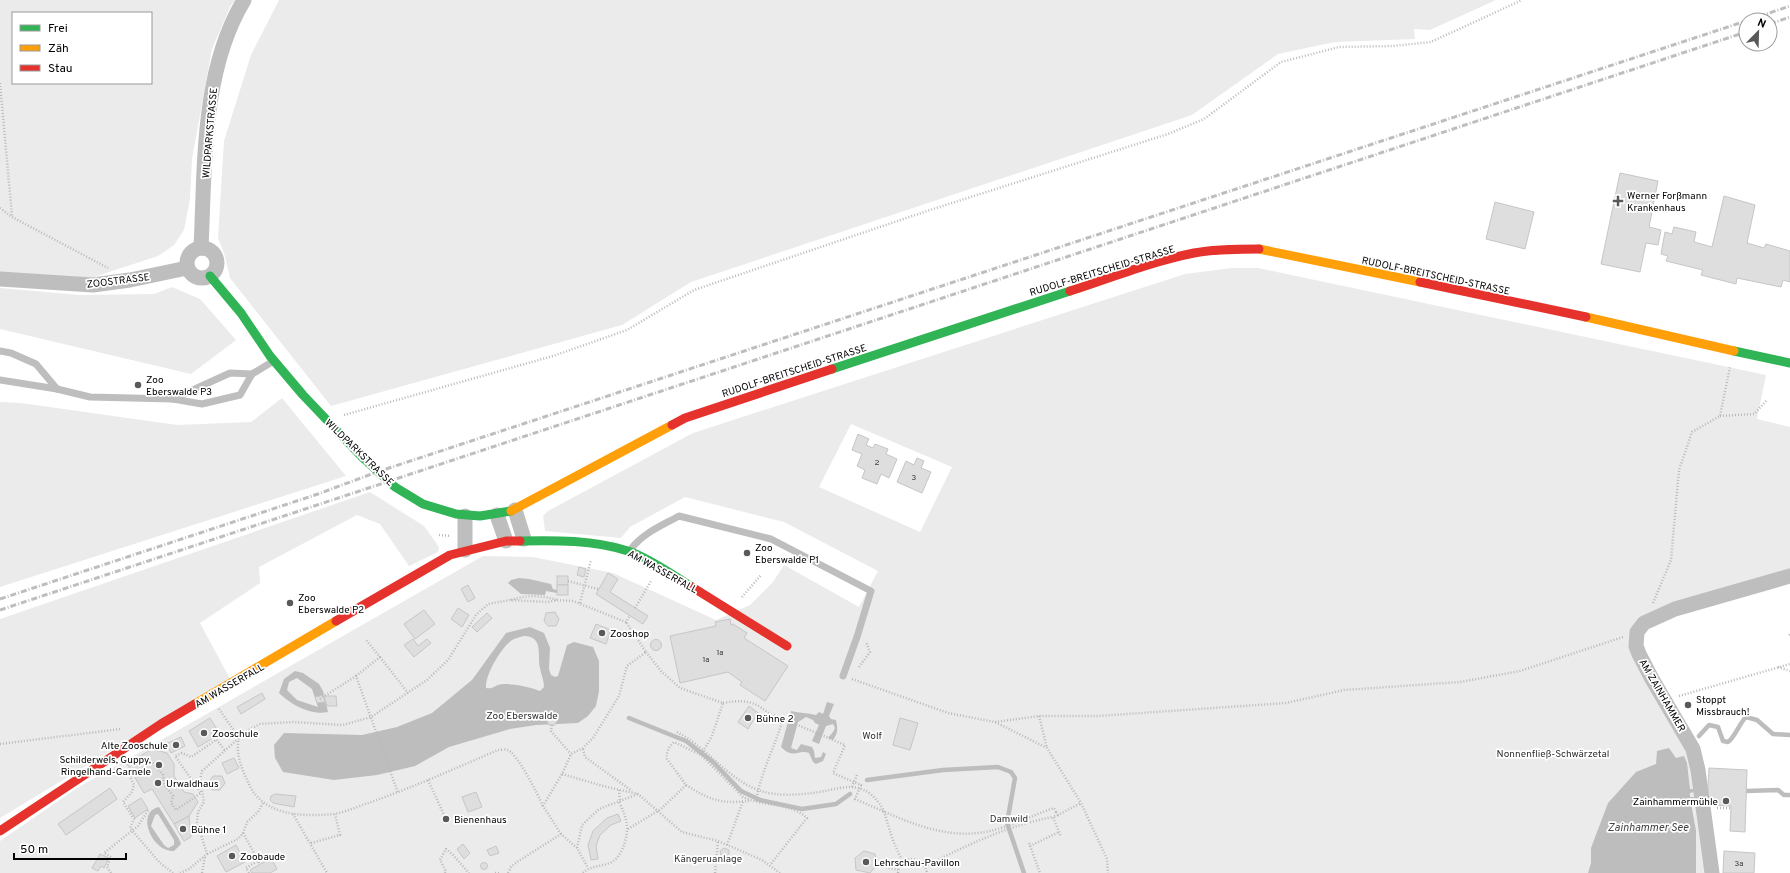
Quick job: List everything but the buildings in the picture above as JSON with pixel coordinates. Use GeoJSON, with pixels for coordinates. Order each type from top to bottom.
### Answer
{"type":"FeatureCollection","features":[{"type":"Feature","properties":{"kind":"street","name":"WILDPARKSTRASSE"},"geometry":{"type":"LineString","coordinates":[[201,248],[211,91],[225,40],[244,0]]}},
{"type":"Feature","properties":{"kind":"street"},"geometry":{"type":"LineString","coordinates":[[201,248],[209,250],[217,261],[216,269],[210,276],[205,278],[194,277],[187,268],[189,255],[194,250],[201,248]]}},
{"type":"Feature","properties":{"kind":"street","name":"RUDOLF-BREITSCHEID-STRASSE"},"geometry":{"type":"LineString","coordinates":[[563,484],[685,418],[1140,268],[1194,253],[1233,249],[1260,249],[1790,363]]}},
{"type":"Feature","properties":{"kind":"street","name":"ZOOSTRASSE"},"geometry":{"type":"LineString","coordinates":[[0,279],[92,285],[130,280],[187,268]]}},
{"type":"Feature","properties":{"kind":"street","name":"WILDPARKSTRASSE"},"geometry":{"type":"LineString","coordinates":[[210,276],[244,318],[273,360],[326,420],[377,472],[400,490],[422,504],[444,512],[465,516],[497,515],[514,510],[563,484]]}},
{"type":"Feature","properties":{"kind":"street"},"geometry":{"type":"LineString","coordinates":[[514,510],[524,539]]}},
{"type":"Feature","properties":{"kind":"street"},"geometry":{"type":"LineString","coordinates":[[497,515],[506,541]]}},
{"type":"Feature","properties":{"kind":"street"},"geometry":{"type":"LineString","coordinates":[[465,516],[465,550]]}},
{"type":"Feature","properties":{"kind":"street","name":"AM WASSERFALL"},"geometry":{"type":"LineString","coordinates":[[0,830],[162,724],[450,554],[465,550],[506,541],[524,539],[598,544],[629,551],[730,609],[787,646]]}},
{"type":"Feature","properties":{"kind":"street"},"geometry":{"type":"LineString","coordinates":[[1640,628],[1676,609],[1790,576]]}},
{"type":"Feature","properties":{"kind":"street","name":"AM ZAINHAMMER"},"geometry":{"type":"LineString","coordinates":[[1640,628],[1636,646],[1648,672],[1693,749],[1700,784],[1712,873]]}},
{"type":"Feature","properties":{"kind":"lane"},"geometry":{"type":"LineString","coordinates":[[0,351],[11,353],[36,364],[57,389]]}},
{"type":"Feature","properties":{"kind":"lane"},"geometry":{"type":"LineString","coordinates":[[0,380],[57,389],[90,398],[173,399],[202,404],[240,395],[252,374],[273,360]]}},
{"type":"Feature","properties":{"kind":"lane"},"geometry":{"type":"LineString","coordinates":[[173,399],[230,373],[252,374]]}},
{"type":"Feature","properties":{"kind":"lane"},"geometry":{"type":"LineString","coordinates":[[629,551],[637,540],[679,516],[771,540],[871,591],[857,637],[842,676]]}},
{"type":"Feature","properties":{"kind":"path"},"geometry":{"type":"LineString","coordinates":[[326,420],[553,356],[627,330],[694,290],[930,210],[1168,134],[1204,119],[1281,62],[1339,47],[1393,46],[1431,42],[1522,0]]}},
{"type":"Feature","properties":{"kind":"path"},"geometry":{"type":"LineString","coordinates":[[0,83],[12,217]]}},
{"type":"Feature","properties":{"kind":"path"},"geometry":{"type":"LineString","coordinates":[[0,208],[12,217],[110,269]]}},
{"type":"Feature","properties":{"kind":"path"},"geometry":{"type":"LineString","coordinates":[[1720,416],[1730,364]]}},
{"type":"Feature","properties":{"kind":"path"},"geometry":{"type":"LineString","coordinates":[[995,722],[1039,716],[1098,716],[1286,703],[1344,690],[1460,682],[1520,670],[1640,628],[1671,560],[1679,470],[1692,432],[1720,416],[1754,414],[1767,400]]}},
{"type":"Feature","properties":{"kind":"path"},"geometry":{"type":"LineString","coordinates":[[439,535],[450,536]]}},
{"type":"Feature","properties":{"kind":"path"},"geometry":{"type":"LineString","coordinates":[[580,603],[593,554]]}},
{"type":"Feature","properties":{"kind":"path"},"geometry":{"type":"LineString","coordinates":[[635,608],[659,567]]}},
{"type":"Feature","properties":{"kind":"path"},"geometry":{"type":"LineString","coordinates":[[568,581],[598,590]]}},
{"type":"Feature","properties":{"kind":"path"},"geometry":{"type":"LineString","coordinates":[[202,873],[206,855],[198,822],[198,812],[204,802],[201,793],[200,780],[202,771],[247,731],[260,724],[293,722],[343,725],[371,717],[427,680],[448,660],[478,612],[488,604],[510,600],[521,596],[548,597],[557,600],[580,603],[626,622],[661,671],[680,688],[723,703],[738,700],[754,703],[782,722],[758,791],[756,801]]}},
{"type":"Feature","properties":{"kind":"path"},"geometry":{"type":"LineString","coordinates":[[510,600],[548,602],[557,600]]}},
{"type":"Feature","properties":{"kind":"path"},"geometry":{"type":"LineString","coordinates":[[626,622],[630,616]]}},
{"type":"Feature","properties":{"kind":"path"},"geometry":{"type":"LineString","coordinates":[[366,640],[408,693]]}},
{"type":"Feature","properties":{"kind":"path"},"geometry":{"type":"LineString","coordinates":[[543,806],[562,774],[571,754],[583,748],[593,738],[619,696],[627,666],[646,652]]}},
{"type":"Feature","properties":{"kind":"path"},"geometry":{"type":"LineString","coordinates":[[320,699],[356,676],[380,657]]}},
{"type":"Feature","properties":{"kind":"path"},"geometry":{"type":"LineString","coordinates":[[1665,700],[1790,664]]}},
{"type":"Feature","properties":{"kind":"path"},"geometry":{"type":"LineString","coordinates":[[1778,667],[1790,671]]}},
{"type":"Feature","properties":{"kind":"path"},"geometry":{"type":"LineString","coordinates":[[356,676],[398,793]]}},
{"type":"Feature","properties":{"kind":"path"},"geometry":{"type":"LineString","coordinates":[[842,676],[948,713],[995,722],[1047,748]]}},
{"type":"Feature","properties":{"kind":"path"},"geometry":{"type":"LineString","coordinates":[[210,696],[239,738],[238,752],[244,774],[251,790],[257,799],[271,808],[304,815],[335,814],[398,793],[498,750],[507,750],[514,754],[535,788],[543,806],[561,834],[577,848],[588,868]]}},
{"type":"Feature","properties":{"kind":"path"},"geometry":{"type":"LineString","coordinates":[[700,755],[712,736],[723,703]]}},
{"type":"Feature","properties":{"kind":"path"},"geometry":{"type":"LineString","coordinates":[[774,716],[845,745],[833,773],[861,785],[855,799],[928,829],[952,833],[990,831],[1054,808],[1057,813]]}},
{"type":"Feature","properties":{"kind":"path"},"geometry":{"type":"LineString","coordinates":[[1039,716],[1047,748],[1081,802],[1107,859],[1108,873]]}},
{"type":"Feature","properties":{"kind":"path"},"geometry":{"type":"LineString","coordinates":[[552,725],[551,731],[571,754]]}},
{"type":"Feature","properties":{"kind":"path"},"geometry":{"type":"LineString","coordinates":[[0,744],[123,729]]}},
{"type":"Feature","properties":{"kind":"path"},"geometry":{"type":"LineString","coordinates":[[677,732],[688,738],[739,781],[758,791],[784,794],[813,793],[846,786],[869,792],[880,804],[893,842],[902,862],[898,872],[877,865]]}},
{"type":"Feature","properties":{"kind":"path"},"geometry":{"type":"LineString","coordinates":[[201,793],[175,756],[182,753],[190,757],[216,738],[225,751]]}},
{"type":"Feature","properties":{"kind":"path"},"geometry":{"type":"LineString","coordinates":[[750,801],[740,795],[700,755],[674,742],[670,746],[666,754],[667,759],[686,786],[702,796],[718,802],[756,801],[790,808],[801,812],[807,818],[770,865]]}},
{"type":"Feature","properties":{"kind":"path"},"geometry":{"type":"LineString","coordinates":[[583,748],[585,757],[633,792]]}},
{"type":"Feature","properties":{"kind":"path"},"geometry":{"type":"LineString","coordinates":[[173,873],[160,863],[130,828],[134,819],[123,802],[132,792],[134,785],[130,778],[152,762],[162,775],[164,784],[173,796],[171,803],[176,810],[201,793]]}},
{"type":"Feature","properties":{"kind":"path"},"geometry":{"type":"LineString","coordinates":[[562,774],[638,794],[660,810],[682,832],[727,844],[762,860],[780,873]]}},
{"type":"Feature","properties":{"kind":"path"},"geometry":{"type":"LineString","coordinates":[[852,787],[857,775]]}},
{"type":"Feature","properties":{"kind":"path"},"geometry":{"type":"LineString","coordinates":[[428,780],[445,817]]}},
{"type":"Feature","properties":{"kind":"path"},"geometry":{"type":"LineString","coordinates":[[628,829],[660,810],[686,786]]}},
{"type":"Feature","properties":{"kind":"path"},"geometry":{"type":"LineString","coordinates":[[583,873],[588,868],[612,862],[619,856],[627,838],[628,829],[620,801],[619,790]]}},
{"type":"Feature","properties":{"kind":"path"},"geometry":{"type":"LineString","coordinates":[[577,848],[582,825],[599,809],[638,794]]}},
{"type":"Feature","properties":{"kind":"path"},"geometry":{"type":"LineString","coordinates":[[727,844],[743,802]]}},
{"type":"Feature","properties":{"kind":"path"},"geometry":{"type":"LineString","coordinates":[[925,866],[1006,830],[1053,817],[1057,813],[1081,802]]}},
{"type":"Feature","properties":{"kind":"path"},"geometry":{"type":"LineString","coordinates":[[180,873],[189,869],[206,855],[238,839],[243,833],[247,822],[258,812],[263,803]]}},
{"type":"Feature","properties":{"kind":"path"},"geometry":{"type":"LineString","coordinates":[[110,873],[107,867],[111,857],[104,853],[138,826],[149,809]]}},
{"type":"Feature","properties":{"kind":"path"},"geometry":{"type":"LineString","coordinates":[[293,813],[327,873]]}},
{"type":"Feature","properties":{"kind":"path"},"geometry":{"type":"LineString","coordinates":[[311,843],[340,835],[335,814]]}},
{"type":"Feature","properties":{"kind":"path"},"geometry":{"type":"LineString","coordinates":[[1053,817],[1061,837]]}},
{"type":"Feature","properties":{"kind":"path"},"geometry":{"type":"LineString","coordinates":[[1040,873],[1030,844],[1059,832]]}},
{"type":"Feature","properties":{"kind":"path"},"geometry":{"type":"LineString","coordinates":[[243,833],[260,864]]}},
{"type":"Feature","properties":{"kind":"path"},"geometry":{"type":"LineString","coordinates":[[508,873],[511,867],[517,862],[561,834]]}},
{"type":"Feature","properties":{"kind":"path"},"geometry":{"type":"LineString","coordinates":[[715,873],[718,841]]}},
{"type":"Feature","properties":{"kind":"path"},"geometry":{"type":"LineString","coordinates":[[445,873],[446,871],[440,860],[446,850],[453,855],[470,873]]}},
{"type":"Feature","properties":{"kind":"path"},"geometry":{"type":"LineString","coordinates":[[249,873],[246,868],[258,859],[272,855]]}},
{"type":"Feature","properties":{"kind":"path"},"geometry":{"type":"LineString","coordinates":[[902,862],[912,858],[916,859],[925,866],[927,873]]}},
{"type":"Feature","properties":{"kind":"path"},"geometry":{"type":"LineString","coordinates":[[495,873],[501,873]]}},
{"type":"Feature","properties":{"kind":"green space"},"geometry":{"type":"Polygon","coordinates":[[[0,0],[235,0],[230,7],[212,49],[192,159],[190,199],[184,230],[174,245],[158,256],[91,278],[0,272],[0,0]]]}},
{"type":"Feature","properties":{"kind":"green space"},"geometry":{"type":"Polygon","coordinates":[[[279,0],[1496,0],[1430,30],[1414,29],[1415,39],[1335,42],[1278,54],[1192,115],[691,282],[622,325],[331,406],[230,278],[224,253],[218,238],[224,141],[251,55],[279,0]]]}},
{"type":"Feature","properties":{"kind":"green space"},"geometry":{"type":"Polygon","coordinates":[[[1232,268],[1258,268],[1766,375],[1757,419],[1790,427],[1790,573],[1632,631],[1691,756],[1707,873],[0,873],[0,841],[77,788],[483,556],[533,557],[613,573],[716,620],[750,605],[773,582],[784,565],[859,607],[878,571],[784,522],[685,497],[630,527],[621,538],[545,531],[543,516],[548,511],[693,433],[1185,274],[1232,268]],[[851,424],[819,487],[920,532],[952,467],[851,424]]]}},
{"type":"Feature","properties":{"kind":"green space"},"geometry":{"type":"Polygon","coordinates":[[[172,287],[200,299],[236,340],[191,374],[0,329],[0,288],[80,295],[154,294],[172,287]]]}},
{"type":"Feature","properties":{"kind":"green space"},"geometry":{"type":"Polygon","coordinates":[[[282,398],[346,476],[0,587],[0,402],[21,403],[177,425],[251,422],[282,398]]]}},
{"type":"Feature","properties":{"kind":"green space"},"geometry":{"type":"Polygon","coordinates":[[[370,492],[424,526],[439,547],[438,552],[409,566],[380,524],[357,515],[259,567],[260,583],[200,623],[230,679],[0,818],[0,619],[370,492]]]}},
{"type":"Feature","properties":{"kind":"water"},"geometry":{"type":"Polygon","coordinates":[[[519,578],[551,584],[553,589],[557,590],[557,593],[546,591],[545,595],[521,594],[508,583],[511,580],[519,578]]]}},
{"type":"Feature","properties":{"kind":"water"},"geometry":{"type":"Polygon","coordinates":[[[530,627],[544,633],[550,648],[549,669],[551,675],[555,677],[558,676],[567,645],[574,642],[593,647],[599,661],[599,691],[596,706],[588,716],[578,723],[536,725],[510,729],[449,747],[415,766],[377,775],[334,780],[283,772],[275,758],[274,745],[284,733],[362,735],[397,727],[432,713],[472,680],[506,633],[530,627]],[[524,636],[512,640],[503,649],[494,662],[488,676],[486,688],[508,684],[540,691],[544,687],[537,643],[535,639],[524,636]]]}},
{"type":"Feature","properties":{"kind":"water"},"geometry":{"type":"Polygon","coordinates":[[[295,671],[303,673],[319,684],[323,691],[328,712],[321,713],[308,711],[289,701],[279,693],[284,679],[295,671]],[[297,678],[289,682],[287,690],[297,700],[318,707],[312,689],[297,678]]]}},
{"type":"Feature","properties":{"kind":"water"},"geometry":{"type":"Polygon","coordinates":[[[827,702],[834,704],[829,716],[831,719],[836,720],[837,723],[837,733],[833,740],[828,738],[835,728],[833,724],[826,726],[819,744],[812,741],[819,725],[806,717],[798,722],[791,748],[797,750],[801,744],[812,747],[815,758],[821,757],[823,752],[826,754],[823,761],[816,764],[813,762],[809,753],[802,752],[793,754],[785,751],[781,747],[791,711],[816,715],[819,712],[823,714],[827,702]]]}},
{"type":"Feature","properties":{"kind":"water","name":"Zainhammer See"},"geometry":{"type":"Polygon","coordinates":[[[1669,748],[1676,758],[1684,756],[1687,763],[1690,789],[1694,789],[1694,792],[1690,793],[1690,797],[1694,797],[1695,802],[1691,803],[1696,831],[1696,873],[1588,873],[1591,863],[1591,848],[1608,803],[1636,772],[1656,764],[1657,751],[1669,748]]]}},
{"type":"Feature","properties":{"kind":"water"},"geometry":{"type":"Polygon","coordinates":[[[159,807],[179,839],[181,844],[174,851],[166,850],[153,839],[147,823],[148,816],[152,810],[159,807]],[[158,814],[155,815],[151,826],[164,845],[168,848],[174,845],[174,840],[158,814]]]}},
{"type":"Feature","properties":{"kind":"waterway"},"geometry":{"type":"LineString","coordinates":[[1699,736],[1709,725],[1718,727],[1723,741],[1728,742],[1746,717],[1757,720],[1773,734],[1790,735]]}},
{"type":"Feature","properties":{"kind":"waterway"},"geometry":{"type":"LineString","coordinates":[[629,718],[686,741],[713,762],[741,791],[760,800],[802,809],[836,804],[850,794]]}},
{"type":"Feature","properties":{"kind":"waterway"},"geometry":{"type":"LineString","coordinates":[[867,780],[943,770],[998,767],[1011,772],[1015,778],[1007,823],[1024,873]]}},
{"type":"Feature","properties":{"kind":"waterway"},"geometry":{"type":"LineString","coordinates":[[1746,791],[1778,790],[1784,795],[1790,795]]}},
{"type":"Feature","properties":{"kind":"railway"},"geometry":{"type":"LineString","coordinates":[[1772,12],[1790,6]]}},
{"type":"Feature","properties":{"kind":"railway"},"geometry":{"type":"LineString","coordinates":[[1778,21],[1790,17]]}},
{"type":"Feature","properties":{"kind":"railway"},"geometry":{"type":"LineString","coordinates":[[0,599],[318,494],[377,472],[1738,24]]}},
{"type":"Feature","properties":{"kind":"railway"},"geometry":{"type":"LineString","coordinates":[[0,610],[1738,35]]}},
{"type":"Feature","properties":{"kind":"traffic: fast"},"geometry":{"type":"LineString","coordinates":[[210,276],[241,313],[270,356],[303,395],[362,457],[395,487],[423,504],[456,514],[480,516],[511,511]]}},
{"type":"Feature","properties":{"kind":"traffic: fast"},"geometry":{"type":"LineString","coordinates":[[832,369],[1070,291]]}},
{"type":"Feature","properties":{"kind":"traffic: fast"},"geometry":{"type":"LineString","coordinates":[[1734,351],[1790,363]]}},
{"type":"Feature","properties":{"kind":"traffic: fast"},"geometry":{"type":"LineString","coordinates":[[520,541],[574,542],[615,547],[643,557],[692,587]]}},
{"type":"Feature","properties":{"kind":"traffic: slow"},"geometry":{"type":"LineString","coordinates":[[1259,249],[1420,282]]}},
{"type":"Feature","properties":{"kind":"traffic: slow"},"geometry":{"type":"LineString","coordinates":[[1586,317],[1734,351]]}},
{"type":"Feature","properties":{"kind":"traffic: slow"},"geometry":{"type":"LineString","coordinates":[[511,511],[672,425]]}},
{"type":"Feature","properties":{"kind":"traffic: slow"},"geometry":{"type":"LineString","coordinates":[[195,704],[336,621]]}},
{"type":"Feature","properties":{"kind":"traffic: jam"},"geometry":{"type":"LineString","coordinates":[[1070,291],[1147,265],[1179,256],[1210,251],[1259,249]]}},
{"type":"Feature","properties":{"kind":"traffic: jam"},"geometry":{"type":"LineString","coordinates":[[1420,282],[1586,317]]}},
{"type":"Feature","properties":{"kind":"traffic: jam"},"geometry":{"type":"LineString","coordinates":[[672,425],[685,418],[832,369]]}},
{"type":"Feature","properties":{"kind":"traffic: jam"},"geometry":{"type":"LineString","coordinates":[[336,621],[450,555],[506,541],[520,541]]}},
{"type":"Feature","properties":{"kind":"traffic: jam"},"geometry":{"type":"LineString","coordinates":[[692,587],[787,646]]}},
{"type":"Feature","properties":{"kind":"traffic: jam"},"geometry":{"type":"LineString","coordinates":[[0,831],[161,724],[195,704]]}},
{"type":"Feature","properties":{"kind":"place","name":"Werner Forßmann Krankenhaus"},"geometry":{"type":"Point","coordinates":[1618,201]}},
{"type":"Feature","properties":{"kind":"place","name":"Zoo Eberswalde P3"},"geometry":{"type":"Point","coordinates":[138,385]}},
{"type":"Feature","properties":{"kind":"place","name":"Zoo Eberswalde P1"},"geometry":{"type":"Point","coordinates":[747,553]}},
{"type":"Feature","properties":{"kind":"place","name":"Zoo Eberswalde P2"},"geometry":{"type":"Point","coordinates":[290,603]}},
{"type":"Feature","properties":{"kind":"place","name":"Zooshop"},"geometry":{"type":"Point","coordinates":[602,633]}},
{"type":"Feature","properties":{"kind":"place","name":"Stoppt Missbrauch!"},"geometry":{"type":"Point","coordinates":[1688,705]}},
{"type":"Feature","properties":{"kind":"place","name":"Bühne 2"},"geometry":{"type":"Point","coordinates":[748,718]}},
{"type":"Feature","properties":{"kind":"place","name":"Zooschule"},"geometry":{"type":"Point","coordinates":[204,733]}},
{"type":"Feature","properties":{"kind":"place","name":"Alte Zooschule"},"geometry":{"type":"Point","coordinates":[176,745]}},
{"type":"Feature","properties":{"kind":"place","name":"Schilderwels, Guppy, Ringelhand-Garnele"},"geometry":{"type":"Point","coordinates":[159,765]}},
{"type":"Feature","properties":{"kind":"place","name":"Urwaldhaus"},"geometry":{"type":"Point","coordinates":[158,783]}},
{"type":"Feature","properties":{"kind":"place","name":"Zainhammermühle"},"geometry":{"type":"Point","coordinates":[1726,801]}},
{"type":"Feature","properties":{"kind":"place","name":"Bienenhaus"},"geometry":{"type":"Point","coordinates":[446,819]}},
{"type":"Feature","properties":{"kind":"place","name":"Bühne 1"},"geometry":{"type":"Point","coordinates":[183,829]}},
{"type":"Feature","properties":{"kind":"place","name":"Zoobaude"},"geometry":{"type":"Point","coordinates":[232,856]}},
{"type":"Feature","properties":{"kind":"place","name":"Lehrschau-Pavillon"},"geometry":{"type":"Point","coordinates":[866,862]}},
{"type":"Feature","properties":{"kind":"park label","name":"Zoo Eberswalde"},"geometry":{"type":"Point","coordinates":[522,715]}},
{"type":"Feature","properties":{"kind":"park label","name":"Wolf"},"geometry":{"type":"Point","coordinates":[872,735]}},
{"type":"Feature","properties":{"kind":"park label","name":"Nonnenfließ-Schwärzetal"},"geometry":{"type":"Point","coordinates":[1553,753]}},
{"type":"Feature","properties":{"kind":"park label","name":"Damwild"},"geometry":{"type":"Point","coordinates":[1009,818]}},
{"type":"Feature","properties":{"kind":"park label","name":"Kängeruanlage"},"geometry":{"type":"Point","coordinates":[708,858]}}]}
